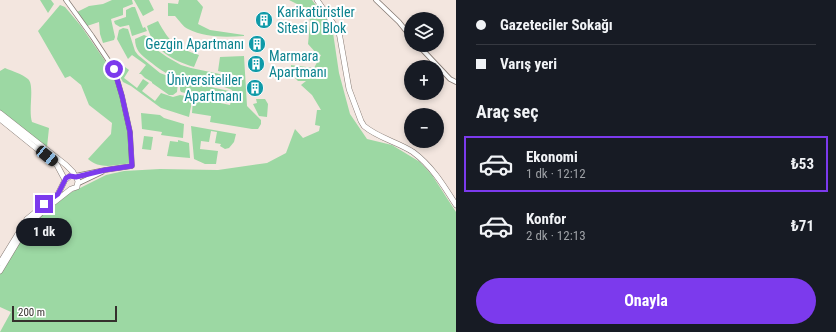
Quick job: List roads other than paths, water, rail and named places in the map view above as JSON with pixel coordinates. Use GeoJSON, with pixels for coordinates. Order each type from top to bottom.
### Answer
{"type":"FeatureCollection","features":[{"type":"Feature","properties":{"kind":"main road"},"geometry":{"type":"LineString","coordinates":[[317,0],[339,32],[349,89],[364,126],[413,152],[435,173],[456,205]]}},
{"type":"Feature","properties":{"kind":"main road"},"geometry":{"type":"LineString","coordinates":[[0,113],[66,165],[73,172],[78,183],[77,187],[71,189],[27,226],[0,271]]}},
{"type":"Feature","properties":{"kind":"main road"},"geometry":{"type":"LineString","coordinates":[[0,119],[57,165],[67,188],[71,189]]}},
{"type":"Feature","properties":{"kind":"main road"},"geometry":{"type":"LineString","coordinates":[[0,263],[27,219],[58,194],[65,181],[70,176],[75,177]]}},
{"type":"Feature","properties":{"kind":"street"},"geometry":{"type":"LineString","coordinates":[[66,0],[114,69],[130,132],[132,166],[75,177]]}},
{"type":"Feature","properties":{"kind":"street"},"geometry":{"type":"LineString","coordinates":[[376,0],[404,28]]}},
{"type":"Feature","properties":{"kind":"street"},"geometry":{"type":"LineString","coordinates":[[425,52],[450,79],[456,82]]}},
{"type":"Feature","properties":{"kind":"street"},"geometry":{"type":"LineString","coordinates":[[78,183],[108,170]]}},
{"type":"Feature","properties":{"kind":"place","name":"Karikatüristler Sitesi D Blok"},"geometry":{"type":"Point","coordinates":[264,20]}},
{"type":"Feature","properties":{"kind":"place","name":"Gezgin Apartmanı"},"geometry":{"type":"Point","coordinates":[257,44]}},
{"type":"Feature","properties":{"kind":"place","name":"Marmara Apartmanı"},"geometry":{"type":"Point","coordinates":[256,64]}},
{"type":"Feature","properties":{"kind":"place","name":"Üniversiteliler Apartmanı"},"geometry":{"type":"Point","coordinates":[255,88]}}]}
